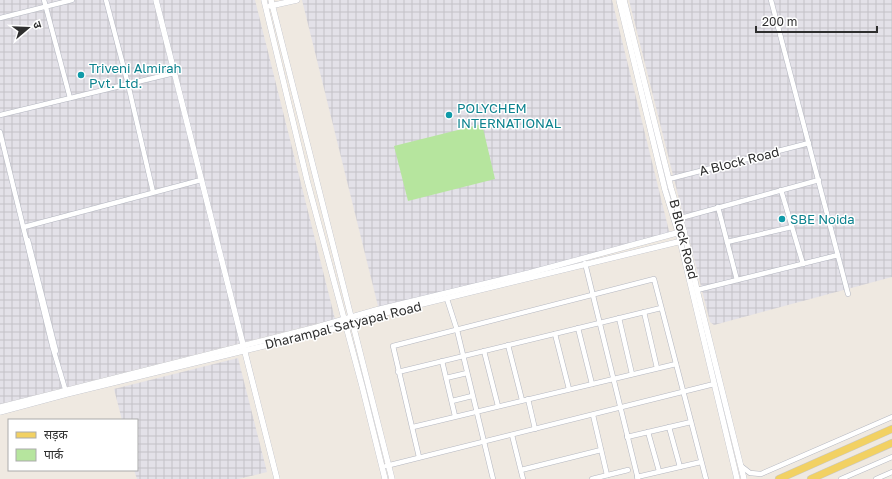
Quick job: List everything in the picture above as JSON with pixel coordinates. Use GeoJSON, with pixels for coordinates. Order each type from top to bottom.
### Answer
{"type":"FeatureCollection","features":[{"type":"Feature","properties":{"kind":"main road"},"geometry":{"type":"LineString","coordinates":[[779,479],[892,429]]}},
{"type":"Feature","properties":{"kind":"main road"},"geometry":{"type":"LineString","coordinates":[[811,479],[892,443]]}},
{"type":"Feature","properties":{"kind":"street"},"geometry":{"type":"LineString","coordinates":[[44,0],[70,98]]}},
{"type":"Feature","properties":{"kind":"street"},"geometry":{"type":"LineString","coordinates":[[0,18],[72,0]]}},
{"type":"Feature","properties":{"kind":"street"},"geometry":{"type":"LineString","coordinates":[[106,0],[128,84],[153,192]]}},
{"type":"Feature","properties":{"kind":"street"},"geometry":{"type":"LineString","coordinates":[[156,0],[277,479]]}},
{"type":"Feature","properties":{"kind":"street"},"geometry":{"type":"LineString","coordinates":[[269,2],[297,0]]}},
{"type":"Feature","properties":{"kind":"street","name":"B Block Road"},"geometry":{"type":"LineString","coordinates":[[619,0],[665,190],[681,231]]}},
{"type":"Feature","properties":{"kind":"street","name":"B Block Road"},"geometry":{"type":"LineString","coordinates":[[624,0],[680,218],[683,241],[714,384],[738,479]]}},
{"type":"Feature","properties":{"kind":"street"},"geometry":{"type":"LineString","coordinates":[[771,0],[848,294]]}},
{"type":"Feature","properties":{"kind":"street"},"geometry":{"type":"LineString","coordinates":[[269,2],[307,180],[347,317],[352,324],[385,466],[385,479]]}},
{"type":"Feature","properties":{"kind":"street"},"geometry":{"type":"LineString","coordinates":[[269,2],[347,317],[346,326],[385,466],[392,479]]}},
{"type":"Feature","properties":{"kind":"street"},"geometry":{"type":"LineString","coordinates":[[0,115],[174,73]]}},
{"type":"Feature","properties":{"kind":"street"},"geometry":{"type":"LineString","coordinates":[[0,132],[50,338],[66,392]]}},
{"type":"Feature","properties":{"kind":"street","name":"A Block Road"},"geometry":{"type":"LineString","coordinates":[[669,179],[809,143]]}},
{"type":"Feature","properties":{"kind":"street"},"geometry":{"type":"LineString","coordinates":[[24,227],[201,180]]}},
{"type":"Feature","properties":{"kind":"street"},"geometry":{"type":"LineString","coordinates":[[680,218],[819,180]]}},
{"type":"Feature","properties":{"kind":"street"},"geometry":{"type":"LineString","coordinates":[[781,190],[803,264]]}},
{"type":"Feature","properties":{"kind":"street"},"geometry":{"type":"LineString","coordinates":[[718,207],[736,280]]}},
{"type":"Feature","properties":{"kind":"street"},"geometry":{"type":"LineString","coordinates":[[727,242],[792,227]]}},
{"type":"Feature","properties":{"kind":"street","name":"Dharampal Satyapal Road"},"geometry":{"type":"LineString","coordinates":[[244,348],[347,317],[529,273],[681,231]]}},
{"type":"Feature","properties":{"kind":"street","name":"B Block Road"},"geometry":{"type":"LineString","coordinates":[[683,241],[697,290],[744,479]]}},
{"type":"Feature","properties":{"kind":"street","name":"Dharampal Satyapal Road"},"geometry":{"type":"LineString","coordinates":[[0,407],[244,348],[346,326],[377,315],[447,300],[585,263],[683,241]]}},
{"type":"Feature","properties":{"kind":"street"},"geometry":{"type":"LineString","coordinates":[[697,290],[838,255]]}},
{"type":"Feature","properties":{"kind":"street"},"geometry":{"type":"LineString","coordinates":[[585,263],[637,478],[659,471],[701,462]]}},
{"type":"Feature","properties":{"kind":"street"},"geometry":{"type":"LineString","coordinates":[[419,457],[393,346],[654,279],[706,479]]}},
{"type":"Feature","properties":{"kind":"street"},"geometry":{"type":"LineString","coordinates":[[447,300],[457,330],[493,479]]}},
{"type":"Feature","properties":{"kind":"street"},"geometry":{"type":"LineString","coordinates":[[398,372],[662,308]]}},
{"type":"Feature","properties":{"kind":"street"},"geometry":{"type":"LineString","coordinates":[[644,312],[657,368]]}},
{"type":"Feature","properties":{"kind":"street"},"geometry":{"type":"LineString","coordinates":[[619,318],[632,374]]}},
{"type":"Feature","properties":{"kind":"street"},"geometry":{"type":"LineString","coordinates":[[578,328],[592,384]]}},
{"type":"Feature","properties":{"kind":"street"},"geometry":{"type":"LineString","coordinates":[[554,334],[569,389]]}},
{"type":"Feature","properties":{"kind":"street"},"geometry":{"type":"LineString","coordinates":[[508,345],[522,400]]}},
{"type":"Feature","properties":{"kind":"street"},"geometry":{"type":"LineString","coordinates":[[484,351],[498,406]]}},
{"type":"Feature","properties":{"kind":"street"},"geometry":{"type":"LineString","coordinates":[[442,361],[455,416]]}},
{"type":"Feature","properties":{"kind":"street"},"geometry":{"type":"LineString","coordinates":[[412,427],[676,364]]}},
{"type":"Feature","properties":{"kind":"street"},"geometry":{"type":"LineString","coordinates":[[446,378],[467,373]]}},
{"type":"Feature","properties":{"kind":"street"},"geometry":{"type":"LineString","coordinates":[[385,466],[620,409],[714,384]]}},
{"type":"Feature","properties":{"kind":"street","name":"Dharampal Satyapal Road"},"geometry":{"type":"LineString","coordinates":[[0,412],[66,392]]}},
{"type":"Feature","properties":{"kind":"street"},"geometry":{"type":"LineString","coordinates":[[452,401],[472,396]]}},
{"type":"Feature","properties":{"kind":"street"},"geometry":{"type":"LineString","coordinates":[[528,399],[535,429]]}},
{"type":"Feature","properties":{"kind":"street"},"geometry":{"type":"LineString","coordinates":[[593,415],[607,475]]}},
{"type":"Feature","properties":{"kind":"street"},"geometry":{"type":"LineString","coordinates":[[741,466],[750,473],[761,474],[892,417]]}},
{"type":"Feature","properties":{"kind":"street"},"geometry":{"type":"LineString","coordinates":[[627,437],[691,422]]}},
{"type":"Feature","properties":{"kind":"street"},"geometry":{"type":"LineString","coordinates":[[669,427],[680,467]]}},
{"type":"Feature","properties":{"kind":"street"},"geometry":{"type":"LineString","coordinates":[[648,432],[659,471]]}},
{"type":"Feature","properties":{"kind":"street"},"geometry":{"type":"LineString","coordinates":[[512,435],[523,479]]}},
{"type":"Feature","properties":{"kind":"street"},"geometry":{"type":"LineString","coordinates":[[521,470],[601,450]]}},
{"type":"Feature","properties":{"kind":"street"},"geometry":{"type":"LineString","coordinates":[[841,479],[892,457]]}},
{"type":"Feature","properties":{"kind":"street"},"geometry":{"type":"LineString","coordinates":[[592,479],[628,470]]}},
{"type":"Feature","properties":{"kind":"street"},"geometry":{"type":"LineString","coordinates":[[876,479],[892,472]]}},
{"type":"Feature","properties":{"kind":"shaded area"},"geometry":{"type":"Polygon","coordinates":[[[0,0],[255,0],[335,319],[0,404],[0,0]]]}},
{"type":"Feature","properties":{"kind":"shaded area"},"geometry":{"type":"Polygon","coordinates":[[[302,0],[612,0],[670,235],[380,314],[302,0]]]}},
{"type":"Feature","properties":{"kind":"shaded area"},"geometry":{"type":"Polygon","coordinates":[[[629,0],[892,0],[892,277],[714,325],[710,322],[629,0]]]}},
{"type":"Feature","properties":{"kind":"shaded area"},"geometry":{"type":"Polygon","coordinates":[[[238,358],[267,472],[238,479],[137,479],[134,471],[138,471],[138,419],[122,419],[114,389],[238,358]]]}},
{"type":"Feature","properties":{"kind":"green space"},"geometry":{"type":"Polygon","coordinates":[[[482,124],[495,179],[408,201],[394,146],[482,124]]]}},
{"type":"Feature","properties":{"kind":"place","name":"Triveni Almirah Pvt. Ltd."},"geometry":{"type":"Point","coordinates":[81,75]}},
{"type":"Feature","properties":{"kind":"place","name":"POLYCHEM INTERNATIONAL"},"geometry":{"type":"Point","coordinates":[449,115]}},
{"type":"Feature","properties":{"kind":"place","name":"SBE Noida"},"geometry":{"type":"Point","coordinates":[782,219]}}]}
